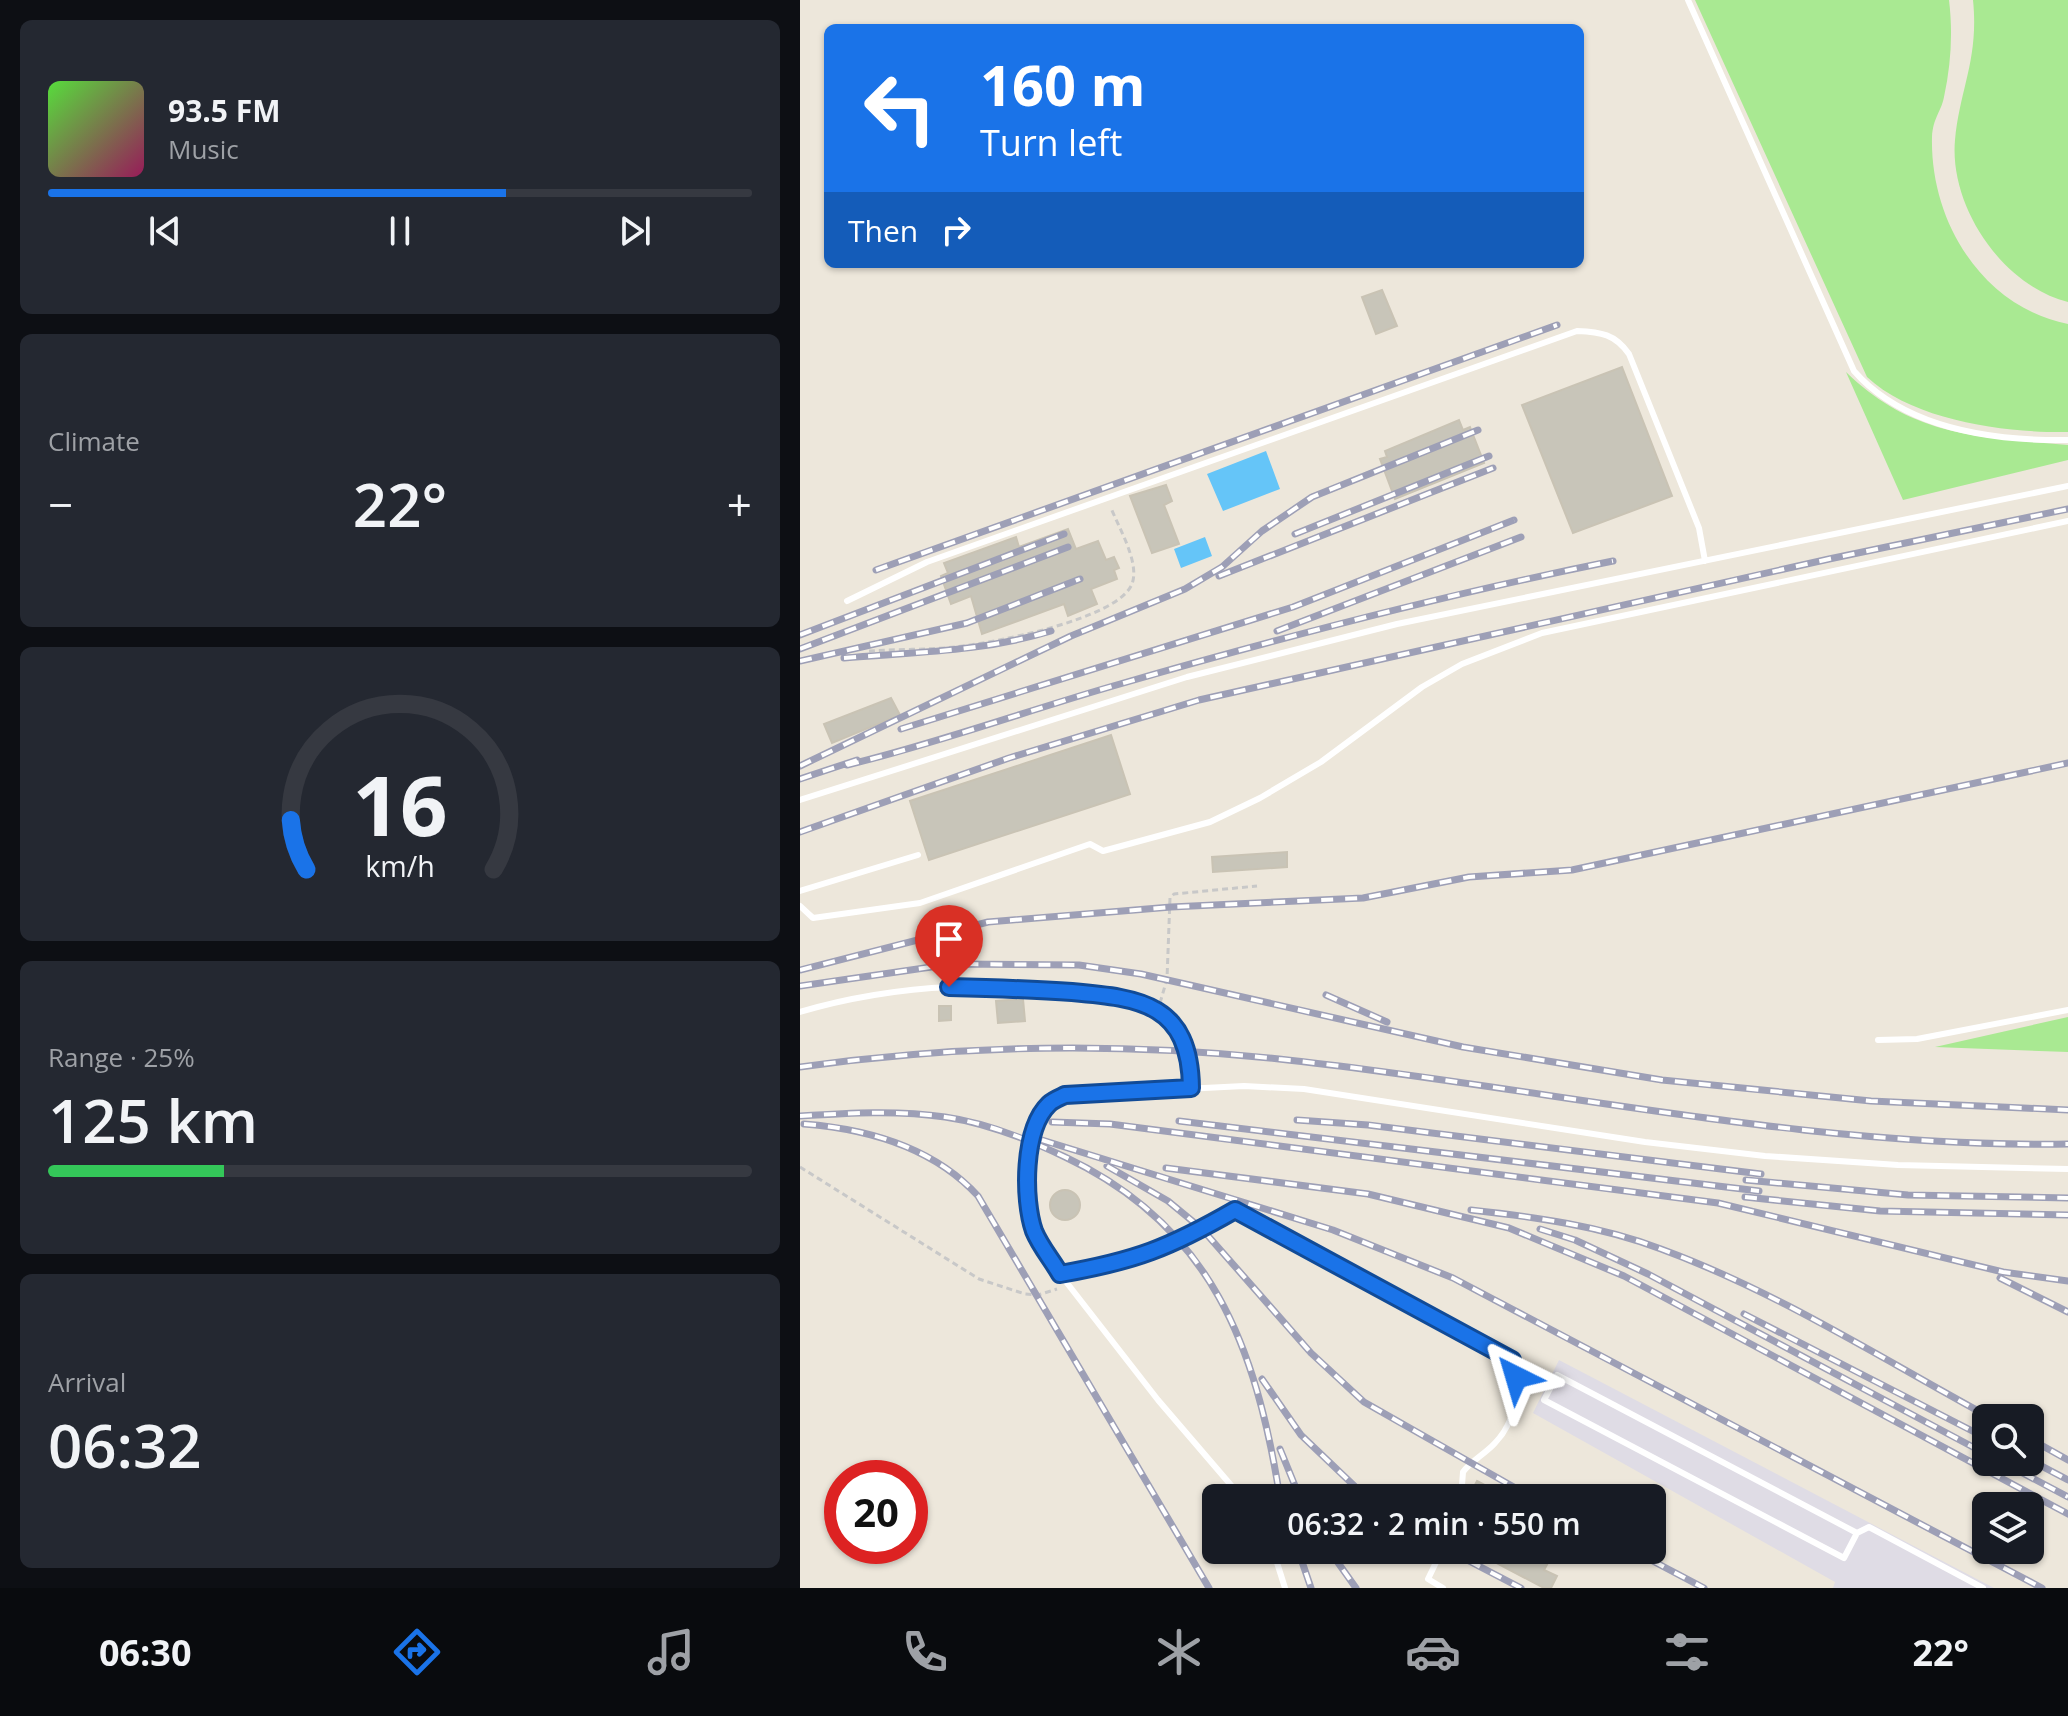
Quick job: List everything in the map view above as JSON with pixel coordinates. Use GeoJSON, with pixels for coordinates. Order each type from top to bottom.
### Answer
{"type":"FeatureCollection","features":[{"type":"Feature","properties":{"kind":"lane"},"geometry":{"type":"LineString","coordinates":[[1688,0],[1854,371],[1873,392],[1922,417],[1971,432],[2032,440],[2068,440]]}},
{"type":"Feature","properties":{"kind":"lane"},"geometry":{"type":"LineString","coordinates":[[847,601],[927,562],[1107,497],[1556,336],[1598,331],[1620,341],[1629,354],[1699,528],[1705,561]]}},
{"type":"Feature","properties":{"kind":"lane"},"geometry":{"type":"LineString","coordinates":[[800,800],[1187,677],[1397,624],[2068,486]]}},
{"type":"Feature","properties":{"kind":"lane"},"geometry":{"type":"LineString","coordinates":[[800,906],[813,918],[920,903],[1090,844],[1103,851],[1210,822],[1321,762],[1422,687],[1462,664],[1542,633],[2068,521]]}},
{"type":"Feature","properties":{"kind":"lane"},"geometry":{"type":"LineString","coordinates":[[800,891],[918,855]]}},
{"type":"Feature","properties":{"kind":"lane"},"geometry":{"type":"LineString","coordinates":[[800,1012],[949,987],[1129,997],[1158,1011],[1181,1035],[1190,1061],[1191,1088]]}},
{"type":"Feature","properties":{"kind":"lane"},"geometry":{"type":"LineString","coordinates":[[1878,1040],[1917,1039],[2068,1010]]}},
{"type":"Feature","properties":{"kind":"lane"},"geometry":{"type":"LineString","coordinates":[[1230,1484],[1158,1400],[1068,1285],[1035,1233],[1027,1204],[1026,1166],[1038,1121],[1049,1104],[1065,1095],[1191,1088],[1304,1089],[1630,1139],[1765,1156],[1898,1165],[2068,1169]]}},
{"type":"Feature","properties":{"kind":"lane"},"geometry":{"type":"LineString","coordinates":[[1060,1274],[1128,1262],[1182,1241],[1235,1210],[1512,1360],[1516,1398],[1508,1425],[1496,1442],[1463,1472],[1462,1484]]}},
{"type":"Feature","properties":{"kind":"lane"},"geometry":{"type":"LineString","coordinates":[[1857,1533],[1557,1375],[1544,1400],[1844,1558],[1857,1533],[1869,1527],[1983,1588]]}},
{"type":"Feature","properties":{"kind":"lane"},"geometry":{"type":"LineString","coordinates":[[1277,1564],[1285,1588]]}},
{"type":"Feature","properties":{"kind":"lane"},"geometry":{"type":"LineString","coordinates":[[1435,1564],[1428,1579],[1443,1588]]}},
{"type":"Feature","properties":{"kind":"path"},"geometry":{"type":"LineString","coordinates":[[869,651],[954,647],[997,640],[1067,622],[1111,605],[1127,592],[1134,573],[1107,497]]}},
{"type":"Feature","properties":{"kind":"path"},"geometry":{"type":"LineString","coordinates":[[1158,1011],[1167,979],[1170,898],[1180,891],[1257,886]]}},
{"type":"Feature","properties":{"kind":"path"},"geometry":{"type":"LineString","coordinates":[[800,1167],[979,1279],[1038,1295],[1068,1285]]}},
{"type":"Feature","properties":{"kind":"shaded area"},"geometry":{"type":"Polygon","coordinates":[[[1559,1360],[1994,1588],[1833,1588],[1835,1582],[1666,1487],[1666,1484],[1660,1484],[1533,1413],[1559,1360]]]}},
{"type":"Feature","properties":{"kind":"green space"},"geometry":{"type":"Polygon","coordinates":[[[1695,0],[1949,0],[1951,36],[1948,73],[1932,137],[1940,199],[1951,229],[1967,256],[1987,280],[2037,315],[2068,324],[2068,432],[1990,427],[1935,414],[1887,392],[1867,377],[1695,0]]]}},
{"type":"Feature","properties":{"kind":"green space"},"geometry":{"type":"Polygon","coordinates":[[[1973,0],[2068,0],[2068,302],[2044,293],[2002,261],[1985,240],[1961,191],[1955,166],[1955,140],[1971,57],[1973,0]]]}},
{"type":"Feature","properties":{"kind":"green space"},"geometry":{"type":"Polygon","coordinates":[[[1846,372],[1871,394],[1923,422],[1977,436],[2068,445],[2068,460],[1903,500],[1846,372]]]}},
{"type":"Feature","properties":{"kind":"green space"},"geometry":{"type":"Polygon","coordinates":[[[2068,1017],[2068,1052],[1935,1047],[2068,1017]]]}},
{"type":"Feature","properties":{"kind":"water"},"geometry":{"type":"Polygon","coordinates":[[[1266,451],[1280,489],[1223,511],[1207,474],[1266,451]]]}},
{"type":"Feature","properties":{"kind":"water"},"geometry":{"type":"Polygon","coordinates":[[[1205,537],[1212,556],[1181,568],[1174,549],[1205,537]]]}},
{"type":"Feature","properties":{"kind":"building"},"geometry":{"type":"Polygon","coordinates":[[[1382,290],[1397,326],[1376,334],[1362,297],[1382,290]]]}},
{"type":"Feature","properties":{"kind":"building"},"geometry":{"type":"Polygon","coordinates":[[[1622,367],[1672,496],[1573,533],[1522,405],[1622,367]]]}},
{"type":"Feature","properties":{"kind":"building"},"geometry":{"type":"Polygon","coordinates":[[[1459,420],[1463,430],[1470,427],[1484,463],[1395,499],[1380,459],[1387,457],[1385,451],[1459,420]]]}},
{"type":"Feature","properties":{"kind":"building"},"geometry":{"type":"Polygon","coordinates":[[[1166,485],[1172,501],[1164,505],[1179,544],[1152,553],[1130,496],[1166,485]]]}},
{"type":"Feature","properties":{"kind":"building"},"geometry":{"type":"Polygon","coordinates":[[[1068,529],[1076,549],[1098,541],[1106,560],[1114,557],[1119,568],[1114,570],[1117,579],[1091,589],[1097,604],[1068,616],[1064,604],[982,634],[971,596],[951,604],[941,576],[948,573],[944,563],[1016,537],[1019,547],[1068,529]]]}},
{"type":"Feature","properties":{"kind":"building"},"geometry":{"type":"Polygon","coordinates":[[[891,698],[900,715],[832,743],[824,724],[891,698]]]}},
{"type":"Feature","properties":{"kind":"building"},"geometry":{"type":"Polygon","coordinates":[[[1111,735],[1130,794],[929,860],[910,801],[1111,735]]]}},
{"type":"Feature","properties":{"kind":"building"},"geometry":{"type":"Polygon","coordinates":[[[1287,852],[1287,867],[1213,872],[1212,857],[1287,852]]]}},
{"type":"Feature","properties":{"kind":"building"},"geometry":{"type":"Polygon","coordinates":[[[1023,999],[1025,1021],[998,1023],[996,1001],[1023,999]]]}},
{"type":"Feature","properties":{"kind":"building"},"geometry":{"type":"Polygon","coordinates":[[[939,1006],[951,1006],[951,1020],[939,1021],[939,1006]]]}},
{"type":"Feature","properties":{"kind":"building"},"geometry":{"type":"Polygon","coordinates":[[[1065,1190],[1071,1191],[1079,1199],[1079,1211],[1071,1219],[1065,1220],[1059,1219],[1051,1211],[1050,1205],[1051,1199],[1059,1191],[1065,1190]]]}},
{"type":"Feature","properties":{"kind":"building"},"geometry":{"type":"Polygon","coordinates":[[[1499,1564],[1547,1564],[1544,1570],[1557,1576],[1551,1588],[1544,1588],[1499,1564]]]}},
{"type":"Feature","properties":{"kind":"railway"},"geometry":{"type":"LineString","coordinates":[[876,570],[1557,325]]}},
{"type":"Feature","properties":{"kind":"railway"},"geometry":{"type":"LineString","coordinates":[[800,766],[1071,636],[1185,589],[1222,567],[1262,531],[1312,497],[1478,430]]}},
{"type":"Feature","properties":{"kind":"railway"},"geometry":{"type":"LineString","coordinates":[[1295,534],[1489,456]]}},
{"type":"Feature","properties":{"kind":"railway"},"geometry":{"type":"LineString","coordinates":[[1219,576],[1493,468]]}},
{"type":"Feature","properties":{"kind":"railway"},"geometry":{"type":"LineString","coordinates":[[800,832],[1009,758],[1199,700],[1829,559],[2068,509]]}},
{"type":"Feature","properties":{"kind":"railway"},"geometry":{"type":"LineString","coordinates":[[901,729],[1293,607],[1514,520]]}},
{"type":"Feature","properties":{"kind":"railway"},"geometry":{"type":"LineString","coordinates":[[800,635],[1064,534]]}},
{"type":"Feature","properties":{"kind":"railway"},"geometry":{"type":"LineString","coordinates":[[1277,631],[1521,537]]}},
{"type":"Feature","properties":{"kind":"railway"},"geometry":{"type":"LineString","coordinates":[[800,649],[1068,547]]}},
{"type":"Feature","properties":{"kind":"railway"},"geometry":{"type":"LineString","coordinates":[[847,765],[1304,633],[1613,561]]}},
{"type":"Feature","properties":{"kind":"railway"},"geometry":{"type":"LineString","coordinates":[[800,661],[967,623],[1080,579]]}},
{"type":"Feature","properties":{"kind":"railway"},"geometry":{"type":"LineString","coordinates":[[844,658],[974,647],[1051,631]]}},
{"type":"Feature","properties":{"kind":"railway"},"geometry":{"type":"LineString","coordinates":[[800,779],[857,760]]}},
{"type":"Feature","properties":{"kind":"railway"},"geometry":{"type":"LineString","coordinates":[[800,970],[988,922],[1171,907],[1363,898],[1469,877],[1572,870],[2068,763]]}},
{"type":"Feature","properties":{"kind":"railway"},"geometry":{"type":"LineString","coordinates":[[800,986],[952,964],[1079,965],[1141,974],[1463,1047],[1662,1080],[1871,1101],[2068,1110]]}},
{"type":"Feature","properties":{"kind":"railway"},"geometry":{"type":"LineString","coordinates":[[1326,995],[1387,1022]]}},
{"type":"Feature","properties":{"kind":"railway"},"geometry":{"type":"LineString","coordinates":[[800,1067],[979,1050],[1159,1050],[1279,1059],[1378,1071],[1771,1126],[1968,1143],[2068,1144]]}},
{"type":"Feature","properties":{"kind":"railway"},"geometry":{"type":"LineString","coordinates":[[800,1116],[909,1113],[961,1120],[1021,1138],[1065,1157],[1115,1185],[1157,1218],[1191,1255],[1219,1297],[1240,1342],[1257,1391],[1277,1484]]}},
{"type":"Feature","properties":{"kind":"railway"},"geometry":{"type":"LineString","coordinates":[[1297,1120],[1368,1125],[1761,1174]]}},
{"type":"Feature","properties":{"kind":"railway"},"geometry":{"type":"LineString","coordinates":[[1179,1121],[1759,1191]]}},
{"type":"Feature","properties":{"kind":"railway"},"geometry":{"type":"LineString","coordinates":[[1052,1122],[1110,1124],[1718,1203],[2003,1272],[2068,1281]]}},
{"type":"Feature","properties":{"kind":"railway"},"geometry":{"type":"LineString","coordinates":[[804,1124],[852,1130],[920,1153],[960,1179],[978,1196],[1209,1588]]}},
{"type":"Feature","properties":{"kind":"railway"},"geometry":{"type":"LineString","coordinates":[[1042,1140],[1333,1230],[1453,1278],[2042,1588]]}},
{"type":"Feature","properties":{"kind":"railway"},"geometry":{"type":"LineString","coordinates":[[1107,1166],[1168,1201],[1202,1229],[1311,1353],[1364,1402],[1508,1484]]}},
{"type":"Feature","properties":{"kind":"railway"},"geometry":{"type":"LineString","coordinates":[[1166,1168],[1368,1194],[1509,1228],[1624,1276],[2068,1514]]}},
{"type":"Feature","properties":{"kind":"railway"},"geometry":{"type":"LineString","coordinates":[[1746,1180],[1908,1195],[2068,1198]]}},
{"type":"Feature","properties":{"kind":"railway"},"geometry":{"type":"LineString","coordinates":[[1745,1197],[1880,1211],[2068,1215]]}},
{"type":"Feature","properties":{"kind":"railway"},"geometry":{"type":"LineString","coordinates":[[1471,1210],[1591,1228],[1661,1249],[1788,1306],[1972,1407]]}},
{"type":"Feature","properties":{"kind":"railway"},"geometry":{"type":"LineString","coordinates":[[1540,1229],[1575,1240],[1648,1274],[1972,1447]]}},
{"type":"Feature","properties":{"kind":"railway"},"geometry":{"type":"LineString","coordinates":[[2000,1278],[2068,1312]]}},
{"type":"Feature","properties":{"kind":"railway"},"geometry":{"type":"LineString","coordinates":[[1744,1314],[1972,1431]]}},
{"type":"Feature","properties":{"kind":"railway"},"geometry":{"type":"LineString","coordinates":[[1262,1379],[1301,1435],[1352,1484]]}},
{"type":"Feature","properties":{"kind":"railway"},"geometry":{"type":"LineString","coordinates":[[2044,1447],[2068,1460]]}},
{"type":"Feature","properties":{"kind":"railway"},"geometry":{"type":"LineString","coordinates":[[1280,1449],[1294,1484]]}},
{"type":"Feature","properties":{"kind":"railway"},"geometry":{"type":"LineString","coordinates":[[2044,1467],[2068,1480]]}},
{"type":"Feature","properties":{"kind":"railway"},"geometry":{"type":"LineString","coordinates":[[2028,1476],[2068,1497]]}},
{"type":"Feature","properties":{"kind":"railway"},"geometry":{"type":"LineString","coordinates":[[1303,1564],[1311,1588]]}},
{"type":"Feature","properties":{"kind":"railway"},"geometry":{"type":"LineString","coordinates":[[1339,1564],[1356,1588]]}},
{"type":"Feature","properties":{"kind":"railway"},"geometry":{"type":"LineString","coordinates":[[1475,1564],[1521,1588]]}},
{"type":"Feature","properties":{"kind":"railway"},"geometry":{"type":"LineString","coordinates":[[1659,1564],[1704,1588]]}},
{"type":"Feature","properties":{"kind":"route"},"geometry":{"type":"LineString","coordinates":[[949,987],[1034,989],[1129,997],[1158,1011],[1181,1035],[1190,1061],[1191,1088],[1065,1095],[1049,1104],[1038,1121],[1026,1166],[1027,1204],[1035,1233],[1060,1274],[1128,1262],[1182,1241],[1235,1210],[1512,1360],[1516,1377]]}}]}
